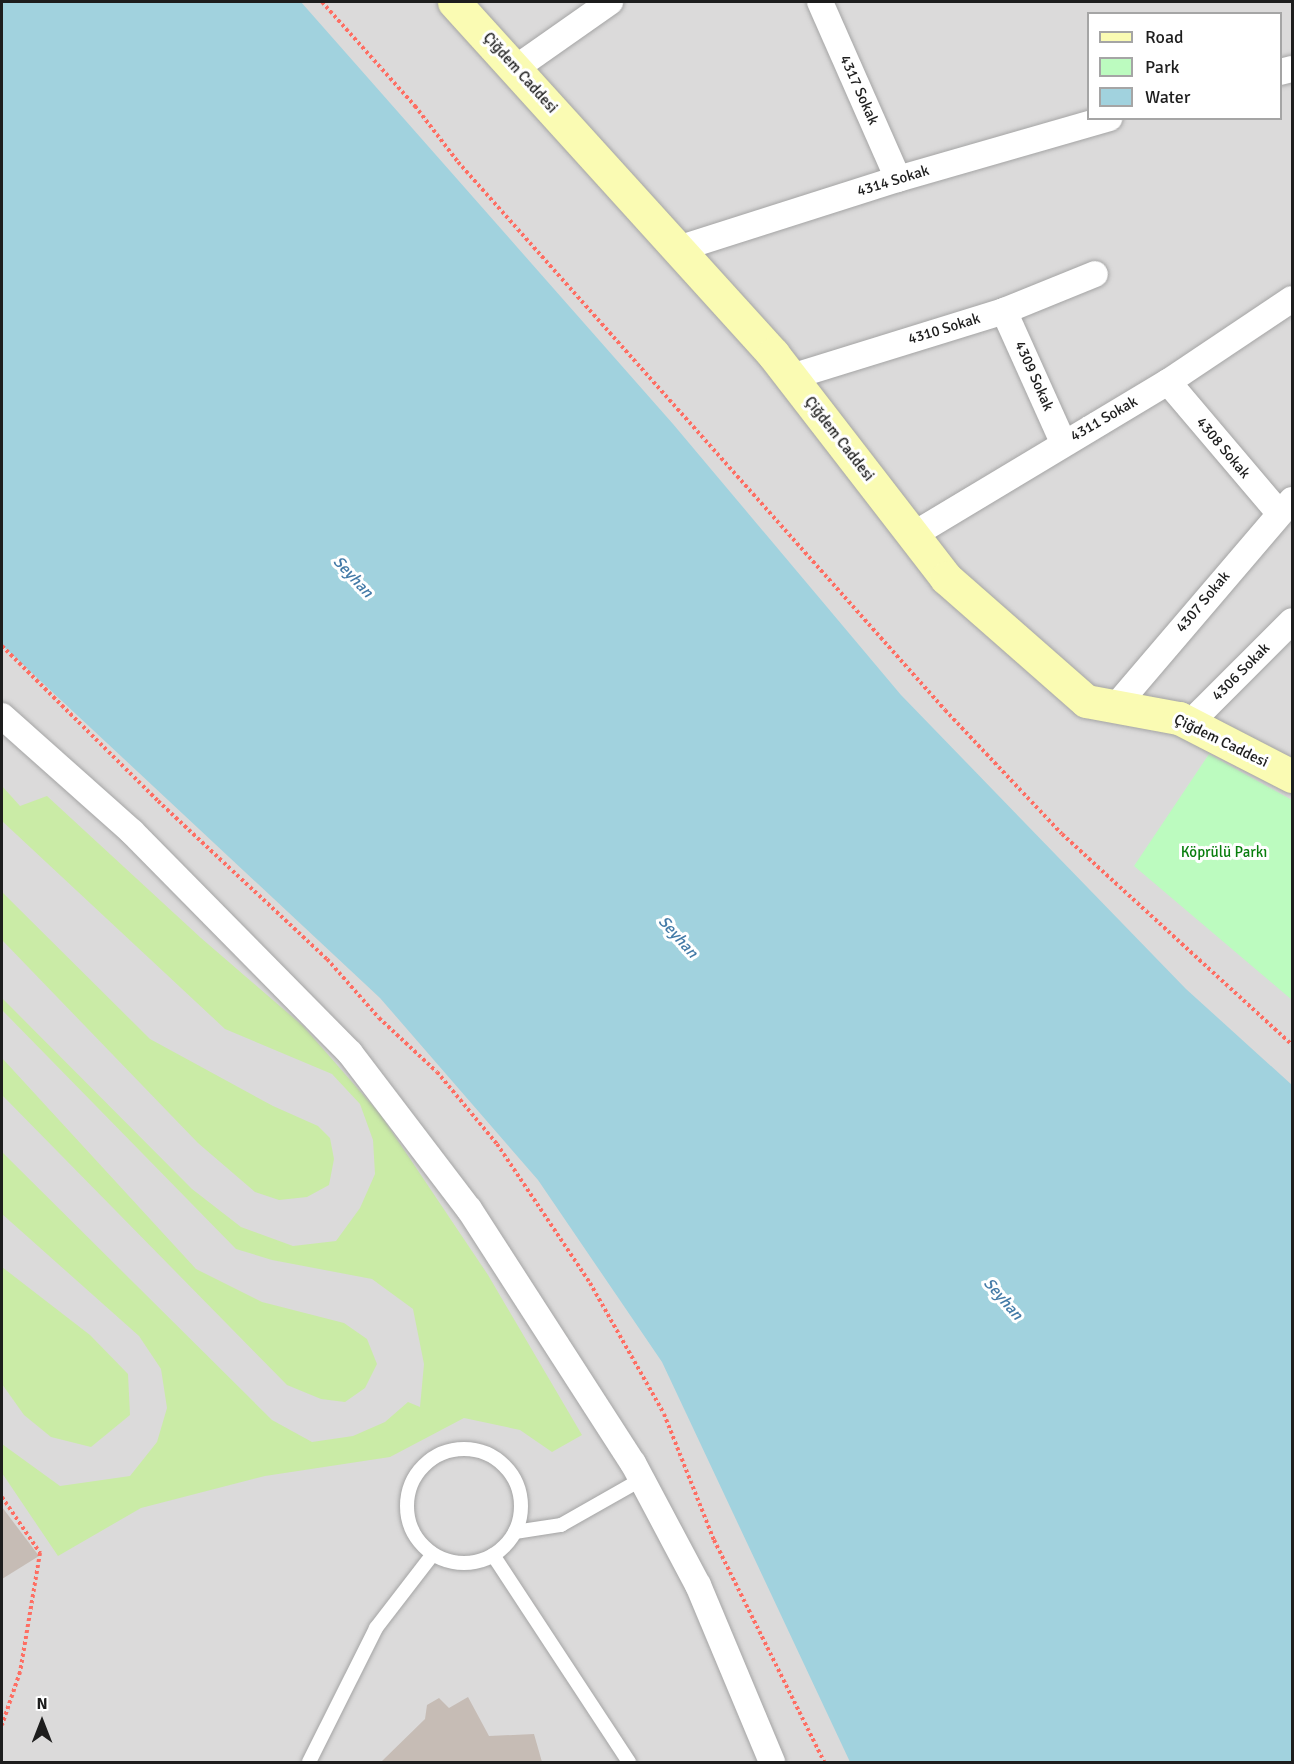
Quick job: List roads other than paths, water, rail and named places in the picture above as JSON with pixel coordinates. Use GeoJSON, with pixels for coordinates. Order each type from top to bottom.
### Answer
{"type":"FeatureCollection","features":[{"type":"Feature","properties":{"kind":"street","name":"Çiğdem Caddesi"},"geometry":{"type":"LineString","coordinates":[[454,2],[516,68],[791,377],[946,578],[1086,701],[1190,723],[1293,776]]}},
{"type":"Feature","properties":{"kind":"street"},"geometry":{"type":"LineString","coordinates":[[516,68],[610,2]]}},
{"type":"Feature","properties":{"kind":"street","name":"4317 Sokak"},"geometry":{"type":"LineString","coordinates":[[820,2],[898,179]]}},
{"type":"Feature","properties":{"kind":"street","name":"4314 Sokak"},"geometry":{"type":"LineString","coordinates":[[678,249],[898,179],[1102,120]]}},
{"type":"Feature","properties":{"kind":"street","name":"4310 Sokak"},"geometry":{"type":"LineString","coordinates":[[791,377],[1004,311],[1095,274]]}},
{"type":"Feature","properties":{"kind":"street","name":"4311 Sokak"},"geometry":{"type":"LineString","coordinates":[[914,536],[1063,442],[1168,382],[1293,299]]}},
{"type":"Feature","properties":{"kind":"street","name":"4309 Sokak"},"geometry":{"type":"LineString","coordinates":[[1004,311],[1063,442]]}},
{"type":"Feature","properties":{"kind":"street","name":"4308 Sokak"},"geometry":{"type":"LineString","coordinates":[[1168,382],[1286,507]]}},
{"type":"Feature","properties":{"kind":"street","name":"4307 Sokak"},"geometry":{"type":"LineString","coordinates":[[1116,706],[1286,507]]}},
{"type":"Feature","properties":{"kind":"street","name":"4306 Sokak"},"geometry":{"type":"LineString","coordinates":[[1190,723],[1293,621]]}},
{"type":"Feature","properties":{"kind":"street"},"geometry":{"type":"LineString","coordinates":[[2,716],[132,832],[350,1053],[469,1209],[642,1479],[698,1585],[772,1762]]}},
{"type":"Feature","properties":{"kind":"lane"},"geometry":{"type":"LineString","coordinates":[[459,1449],[479,1451],[497,1460],[512,1474],[520,1492],[521,1512],[515,1532],[493,1555],[474,1562],[452,1562],[433,1554],[418,1540],[409,1522],[407,1503],[412,1483],[423,1466],[439,1454],[459,1449]]}},
{"type":"Feature","properties":{"kind":"lane"},"geometry":{"type":"LineString","coordinates":[[515,1532],[546,1530],[561,1525],[642,1479]]}},
{"type":"Feature","properties":{"kind":"lane"},"geometry":{"type":"LineString","coordinates":[[309,1762],[376,1628],[433,1554]]}},
{"type":"Feature","properties":{"kind":"lane"},"geometry":{"type":"LineString","coordinates":[[493,1555],[628,1762]]}},
{"type":"Feature","properties":{"kind":"water","name":"Seyhan"},"geometry":{"type":"Polygon","coordinates":[[[2,2],[301,2],[673,424],[901,695],[1186,989],[1292,1085],[1292,1762],[850,1762],[662,1362],[538,1180],[380,998],[2,645],[2,2]]]}},
{"type":"Feature","properties":{"kind":"park label","name":"Köprülü Parkı"},"geometry":{"type":"Point","coordinates":[1224,853]}}]}
